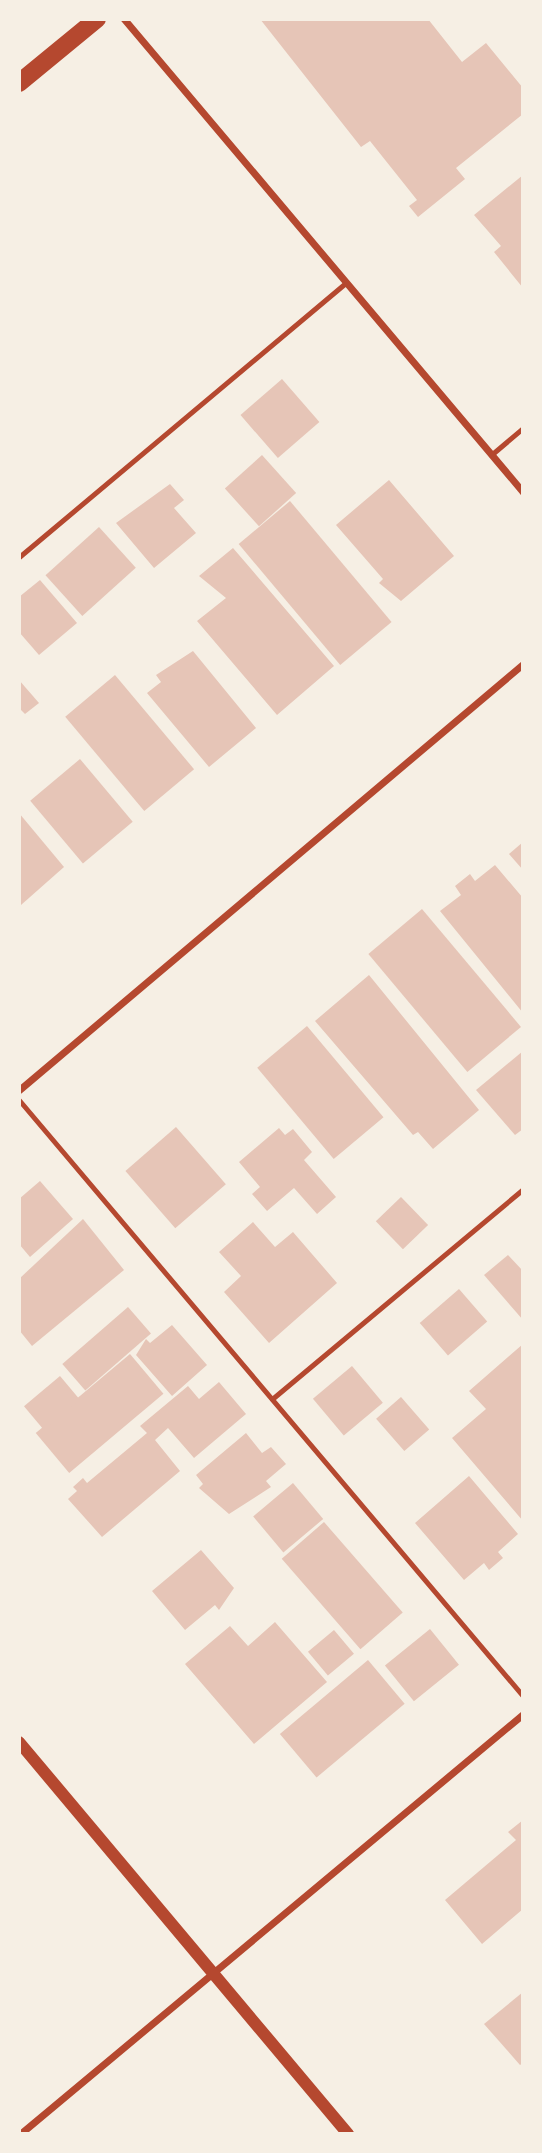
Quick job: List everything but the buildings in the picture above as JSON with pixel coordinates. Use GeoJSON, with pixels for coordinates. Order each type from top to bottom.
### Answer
{"type":"FeatureCollection","features":[{"type":"Feature","properties":{"kind":"main road"},"geometry":{"type":"LineString","coordinates":[[19,83],[97,19]]}},
{"type":"Feature","properties":{"kind":"street"},"geometry":{"type":"LineString","coordinates":[[124,19],[523,492]]}},
{"type":"Feature","properties":{"kind":"street"},"geometry":{"type":"LineString","coordinates":[[19,1090],[523,664]]}},
{"type":"Feature","properties":{"kind":"street"},"geometry":{"type":"LineString","coordinates":[[20,2134],[523,1714]]}},
{"type":"Feature","properties":{"kind":"street"},"geometry":{"type":"LineString","coordinates":[[19,1742],[348,2134]]}},
{"type":"Feature","properties":{"kind":"lane"},"geometry":{"type":"LineString","coordinates":[[19,557],[346,283]]}},
{"type":"Feature","properties":{"kind":"lane"},"geometry":{"type":"LineString","coordinates":[[491,455],[523,428]]}},
{"type":"Feature","properties":{"kind":"lane"},"geometry":{"type":"LineString","coordinates":[[19,1100],[523,1696]]}},
{"type":"Feature","properties":{"kind":"lane"},"geometry":{"type":"LineString","coordinates":[[272,1399],[523,1189]]}}]}
